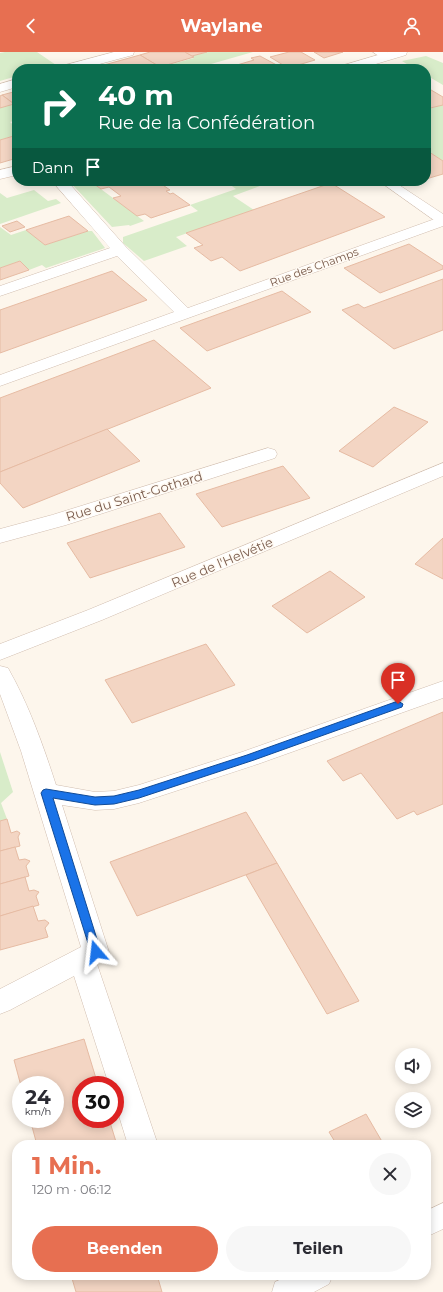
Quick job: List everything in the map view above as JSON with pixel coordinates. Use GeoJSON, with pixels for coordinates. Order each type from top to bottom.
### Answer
{"type":"FeatureCollection","features":[{"type":"Feature","properties":{"kind":"street"},"geometry":{"type":"LineString","coordinates":[[93,64],[128,52]]}},
{"type":"Feature","properties":{"kind":"street"},"geometry":{"type":"LineString","coordinates":[[358,64],[383,54],[401,52]]}},
{"type":"Feature","properties":{"kind":"street"},"geometry":{"type":"LineString","coordinates":[[66,55],[80,64]]}},
{"type":"Feature","properties":{"kind":"street"},"geometry":{"type":"LineString","coordinates":[[0,88],[12,85]]}},
{"type":"Feature","properties":{"kind":"street"},"geometry":{"type":"LineString","coordinates":[[0,175],[12,171]]}},
{"type":"Feature","properties":{"kind":"street"},"geometry":{"type":"LineString","coordinates":[[62,186],[120,250],[184,313]]}},
{"type":"Feature","properties":{"kind":"street","name":"Rue des Champs"},"geometry":{"type":"LineString","coordinates":[[0,381],[443,220]]}},
{"type":"Feature","properties":{"kind":"street"},"geometry":{"type":"LineString","coordinates":[[0,291],[120,250]]}},
{"type":"Feature","properties":{"kind":"street","name":"Rue du Saint-Gothard"},"geometry":{"type":"LineString","coordinates":[[0,536],[59,520],[268,454]]}},
{"type":"Feature","properties":{"kind":"street","name":"Rue de l'Helvétie"},"geometry":{"type":"LineString","coordinates":[[0,652],[96,615],[443,469]]}},
{"type":"Feature","properties":{"kind":"street"},"geometry":{"type":"LineString","coordinates":[[0,674],[13,699],[33,751],[96,952],[0,1002]]}},
{"type":"Feature","properties":{"kind":"street"},"geometry":{"type":"LineString","coordinates":[[46,793],[95,801],[114,800],[139,794],[250,758],[443,688]]}},
{"type":"Feature","properties":{"kind":"street"},"geometry":{"type":"LineString","coordinates":[[82,960],[141,1140]]}},
{"type":"Feature","properties":{"kind":"lane"},"geometry":{"type":"LineString","coordinates":[[392,186],[443,220]]}},
{"type":"Feature","properties":{"kind":"lane"},"geometry":{"type":"LineString","coordinates":[[431,1222],[443,1216]]}},
{"type":"Feature","properties":{"kind":"lane"},"geometry":{"type":"LineString","coordinates":[[284,1292],[309,1280]]}},
{"type":"Feature","properties":{"kind":"green space"},"geometry":{"type":"Polygon","coordinates":[[[37,52],[55,64],[12,64],[12,77],[0,81],[0,53],[37,52]]]}},
{"type":"Feature","properties":{"kind":"green space"},"geometry":{"type":"Polygon","coordinates":[[[207,52],[253,52],[211,64],[172,64],[194,58],[192,56],[207,52]]]}},
{"type":"Feature","properties":{"kind":"green space"},"geometry":{"type":"Polygon","coordinates":[[[426,56],[443,63],[443,85],[431,78],[431,64],[407,64],[402,61],[426,56]]]}},
{"type":"Feature","properties":{"kind":"green space"},"geometry":{"type":"Polygon","coordinates":[[[2,95],[12,102],[12,121],[10,122],[12,124],[12,136],[0,140],[0,96],[2,95]]]}},
{"type":"Feature","properties":{"kind":"green space"},"geometry":{"type":"Polygon","coordinates":[[[443,105],[443,161],[431,153],[431,108],[443,105]]]}},
{"type":"Feature","properties":{"kind":"green space"},"geometry":{"type":"Polygon","coordinates":[[[74,186],[97,186],[144,221],[130,226],[112,227],[74,186]]]}},
{"type":"Feature","properties":{"kind":"green space"},"geometry":{"type":"Polygon","coordinates":[[[232,186],[260,186],[233,196],[254,210],[176,237],[187,246],[144,261],[123,243],[123,237],[198,211],[190,205],[236,189],[232,186]]]}},
{"type":"Feature","properties":{"kind":"green space"},"geometry":{"type":"Polygon","coordinates":[[[34,190],[48,201],[56,199],[61,203],[0,224],[0,193],[7,198],[34,190]]]}},
{"type":"Feature","properties":{"kind":"green space"},"geometry":{"type":"Polygon","coordinates":[[[0,227],[11,235],[26,230],[45,245],[92,231],[105,248],[46,268],[42,265],[29,270],[20,261],[0,268],[0,227]]]}},
{"type":"Feature","properties":{"kind":"green space"},"geometry":{"type":"Polygon","coordinates":[[[0,752],[13,792],[1,803],[7,819],[0,821],[0,752]]]}},
{"type":"Feature","properties":{"kind":"building"},"geometry":{"type":"Polygon","coordinates":[[[150,52],[185,52],[194,57],[170,64],[155,64],[140,55],[150,52]]]}},
{"type":"Feature","properties":{"kind":"building"},"geometry":{"type":"Polygon","coordinates":[[[185,52],[207,52],[192,56],[185,52]]]}},
{"type":"Feature","properties":{"kind":"building"},"geometry":{"type":"Polygon","coordinates":[[[289,52],[301,52],[315,60],[302,64],[281,64],[270,57],[289,52]]]}},
{"type":"Feature","properties":{"kind":"building"},"geometry":{"type":"Polygon","coordinates":[[[314,52],[343,52],[324,58],[314,52]]]}},
{"type":"Feature","properties":{"kind":"building"},"geometry":{"type":"Polygon","coordinates":[[[140,55],[155,64],[108,64],[140,55]]]}},
{"type":"Feature","properties":{"kind":"building"},"geometry":{"type":"Polygon","coordinates":[[[260,56],[275,64],[240,64],[254,60],[251,58],[260,56]]]}},
{"type":"Feature","properties":{"kind":"building"},"geometry":{"type":"Polygon","coordinates":[[[431,90],[443,97],[443,105],[431,108],[431,90]]]}},
{"type":"Feature","properties":{"kind":"building"},"geometry":{"type":"Polygon","coordinates":[[[12,92],[12,102],[2,95],[12,92]]]}},
{"type":"Feature","properties":{"kind":"building"},"geometry":{"type":"Polygon","coordinates":[[[2,95],[12,102],[12,105],[0,108],[0,96],[2,95]]]}},
{"type":"Feature","properties":{"kind":"building"},"geometry":{"type":"Polygon","coordinates":[[[12,136],[12,159],[0,163],[0,140],[12,136]]]}},
{"type":"Feature","properties":{"kind":"building"},"geometry":{"type":"Polygon","coordinates":[[[431,153],[443,161],[443,174],[431,178],[431,153]]]}},
{"type":"Feature","properties":{"kind":"building"},"geometry":{"type":"Polygon","coordinates":[[[97,186],[164,186],[170,190],[166,191],[170,194],[173,193],[190,205],[151,218],[145,214],[137,216],[113,198],[121,196],[109,187],[101,189],[97,186]]]}},
{"type":"Feature","properties":{"kind":"building"},"geometry":{"type":"Polygon","coordinates":[[[322,186],[336,186],[385,217],[240,271],[222,257],[211,261],[194,248],[203,245],[186,233],[322,186]]]}},
{"type":"Feature","properties":{"kind":"building"},"geometry":{"type":"Polygon","coordinates":[[[69,216],[88,231],[45,245],[26,230],[69,216]]]}},
{"type":"Feature","properties":{"kind":"building"},"geometry":{"type":"Polygon","coordinates":[[[17,221],[25,227],[10,232],[2,226],[17,221]]]}},
{"type":"Feature","properties":{"kind":"building"},"geometry":{"type":"Polygon","coordinates":[[[409,244],[443,266],[443,269],[380,293],[344,268],[409,244]]]}},
{"type":"Feature","properties":{"kind":"building"},"geometry":{"type":"Polygon","coordinates":[[[20,261],[29,270],[0,280],[0,268],[20,261]]]}},
{"type":"Feature","properties":{"kind":"building"},"geometry":{"type":"Polygon","coordinates":[[[112,271],[147,300],[0,353],[0,310],[112,271]]]}},
{"type":"Feature","properties":{"kind":"building"},"geometry":{"type":"Polygon","coordinates":[[[443,279],[443,330],[394,349],[342,310],[358,304],[364,308],[443,279]]]}},
{"type":"Feature","properties":{"kind":"building"},"geometry":{"type":"Polygon","coordinates":[[[282,291],[311,312],[207,351],[180,328],[282,291]]]}},
{"type":"Feature","properties":{"kind":"building"},"geometry":{"type":"Polygon","coordinates":[[[154,340],[211,388],[0,472],[0,398],[154,340]]]}},
{"type":"Feature","properties":{"kind":"building"},"geometry":{"type":"Polygon","coordinates":[[[394,407],[428,422],[373,467],[339,451],[394,407]]]}},
{"type":"Feature","properties":{"kind":"building"},"geometry":{"type":"Polygon","coordinates":[[[107,429],[140,461],[23,508],[0,483],[0,472],[107,429]]]}},
{"type":"Feature","properties":{"kind":"building"},"geometry":{"type":"Polygon","coordinates":[[[283,466],[310,498],[222,527],[196,494],[283,466]]]}},
{"type":"Feature","properties":{"kind":"building"},"geometry":{"type":"Polygon","coordinates":[[[160,513],[185,547],[90,578],[67,543],[160,513]]]}},
{"type":"Feature","properties":{"kind":"building"},"geometry":{"type":"Polygon","coordinates":[[[443,538],[443,579],[415,564],[443,538]]]}},
{"type":"Feature","properties":{"kind":"building"},"geometry":{"type":"Polygon","coordinates":[[[330,571],[365,597],[307,633],[272,606],[330,571]]]}},
{"type":"Feature","properties":{"kind":"building"},"geometry":{"type":"Polygon","coordinates":[[[206,644],[235,685],[132,723],[105,680],[206,644]]]}},
{"type":"Feature","properties":{"kind":"building"},"geometry":{"type":"Polygon","coordinates":[[[443,712],[443,804],[417,815],[414,811],[397,819],[361,773],[343,781],[327,761],[443,712]]]}},
{"type":"Feature","properties":{"kind":"building"},"geometry":{"type":"Polygon","coordinates":[[[246,812],[277,863],[137,916],[110,862],[246,812]]]}},
{"type":"Feature","properties":{"kind":"building"},"geometry":{"type":"Polygon","coordinates":[[[7,819],[11,833],[17,831],[20,833],[18,837],[20,846],[0,851],[0,821],[7,819]]]}},
{"type":"Feature","properties":{"kind":"building"},"geometry":{"type":"Polygon","coordinates":[[[15,847],[19,860],[25,859],[30,861],[26,866],[29,876],[0,884],[0,851],[15,847]]]}},
{"type":"Feature","properties":{"kind":"building"},"geometry":{"type":"Polygon","coordinates":[[[277,863],[359,1001],[327,1014],[246,875],[277,863]]]}},
{"type":"Feature","properties":{"kind":"building"},"geometry":{"type":"Polygon","coordinates":[[[25,877],[29,891],[34,890],[39,892],[36,896],[39,905],[0,916],[0,884],[25,877]]]}},
{"type":"Feature","properties":{"kind":"building"},"geometry":{"type":"Polygon","coordinates":[[[33,906],[38,921],[45,920],[49,923],[45,928],[48,937],[0,950],[0,916],[33,906]]]}},
{"type":"Feature","properties":{"kind":"building"},"geometry":{"type":"Polygon","coordinates":[[[84,1039],[95,1076],[72,1076],[72,1128],[112,1128],[115,1140],[36,1140],[32,1128],[64,1128],[64,1076],[18,1076],[14,1060],[84,1039]]]}},
{"type":"Feature","properties":{"kind":"building"},"geometry":{"type":"Polygon","coordinates":[[[366,1114],[381,1140],[334,1140],[329,1132],[366,1114]]]}},
{"type":"Feature","properties":{"kind":"building"},"geometry":{"type":"Polygon","coordinates":[[[72,1280],[158,1280],[162,1292],[76,1292],[72,1280]]]}},
{"type":"Feature","properties":{"kind":"route"},"geometry":{"type":"LineString","coordinates":[[96,952],[46,793],[74,799],[95,801],[114,800],[139,794],[250,758],[398,704]]}}]}
